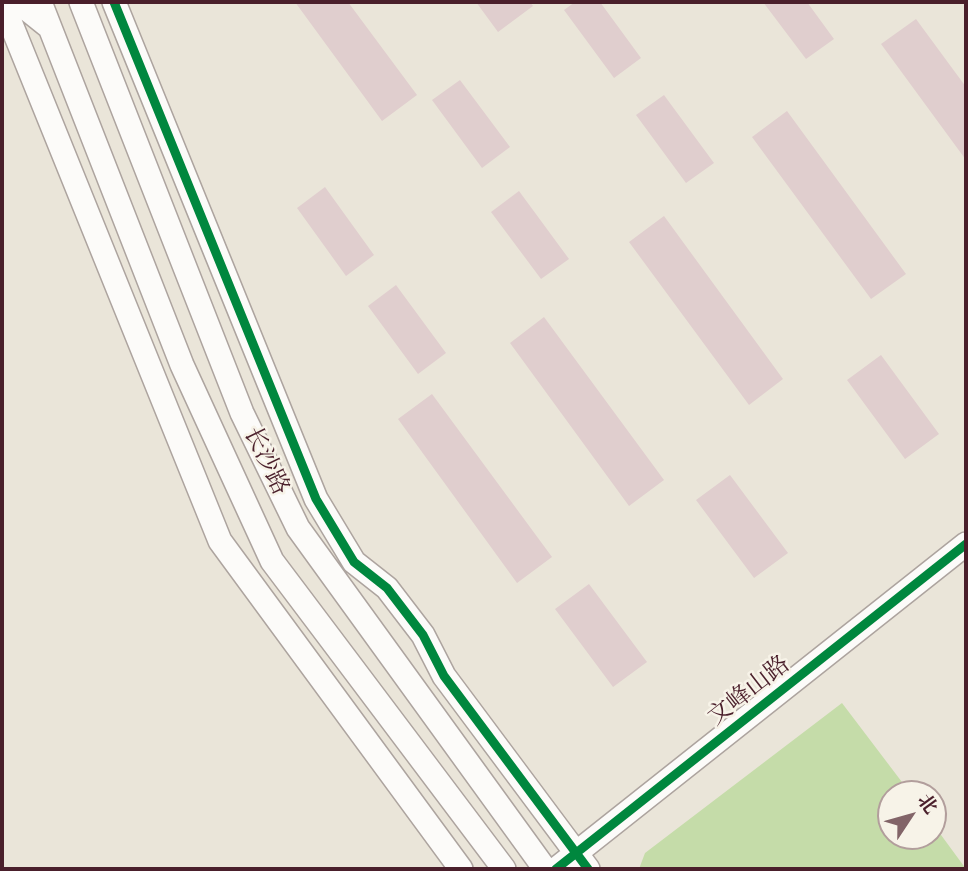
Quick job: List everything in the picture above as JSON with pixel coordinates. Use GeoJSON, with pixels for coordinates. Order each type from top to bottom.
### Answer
{"type":"FeatureCollection","features":[{"type":"Feature","properties":{"kind":"street"},"geometry":{"type":"LineString","coordinates":[[18,2],[51,28]]}},
{"type":"Feature","properties":{"kind":"street","name":"长沙路"},"geometry":{"type":"LineString","coordinates":[[40,2],[182,365],[272,561],[504,869]]}},
{"type":"Feature","properties":{"kind":"street"},"geometry":{"type":"LineString","coordinates":[[114,2],[316,499],[354,562],[387,588],[423,635],[444,676],[582,861]]}},
{"type":"Feature","properties":{"kind":"street","name":"长沙路"},"geometry":{"type":"LineString","coordinates":[[82,3],[242,413],[298,528],[545,869]]}},
{"type":"Feature","properties":{"kind":"street"},"geometry":{"type":"LineString","coordinates":[[2,9],[9,19],[220,541],[461,869]]}},
{"type":"Feature","properties":{"kind":"street","name":"文峰山路"},"geometry":{"type":"LineString","coordinates":[[556,869],[582,861],[966,544]]}},
{"type":"Feature","properties":{"kind":"green space"},"geometry":{"type":"Polygon","coordinates":[[[842,703],[900,780],[877,780],[877,850],[947,850],[947,843],[966,869],[639,869],[645,853],[842,703]]]}},
{"type":"Feature","properties":{"kind":"building"},"geometry":{"type":"Polygon","coordinates":[[[295,2],[348,2],[417,95],[382,121],[295,2]]]}},
{"type":"Feature","properties":{"kind":"building"},"geometry":{"type":"Polygon","coordinates":[[[476,2],[530,2],[533,6],[498,32],[476,2]]]}},
{"type":"Feature","properties":{"kind":"building"},"geometry":{"type":"Polygon","coordinates":[[[575,2],[600,2],[641,58],[614,78],[564,10],[575,2]]]}},
{"type":"Feature","properties":{"kind":"building"},"geometry":{"type":"Polygon","coordinates":[[[763,2],[807,2],[834,39],[806,59],[763,2]]]}},
{"type":"Feature","properties":{"kind":"building"},"geometry":{"type":"Polygon","coordinates":[[[916,19],[966,87],[966,160],[881,44],[916,19]]]}},
{"type":"Feature","properties":{"kind":"building"},"geometry":{"type":"Polygon","coordinates":[[[460,80],[510,147],[482,168],[432,100],[460,80]]]}},
{"type":"Feature","properties":{"kind":"building"},"geometry":{"type":"Polygon","coordinates":[[[664,95],[714,163],[686,183],[636,115],[664,95]]]}},
{"type":"Feature","properties":{"kind":"building"},"geometry":{"type":"Polygon","coordinates":[[[787,111],[906,274],[871,299],[752,137],[787,111]]]}},
{"type":"Feature","properties":{"kind":"building"},"geometry":{"type":"Polygon","coordinates":[[[325,187],[374,255],[346,276],[297,208],[325,187]]]}},
{"type":"Feature","properties":{"kind":"building"},"geometry":{"type":"Polygon","coordinates":[[[519,191],[569,259],[541,279],[491,212],[519,191]]]}},
{"type":"Feature","properties":{"kind":"building"},"geometry":{"type":"Polygon","coordinates":[[[664,216],[783,379],[749,405],[629,242],[664,216]]]}},
{"type":"Feature","properties":{"kind":"building"},"geometry":{"type":"Polygon","coordinates":[[[396,285],[446,353],[418,374],[368,306],[396,285]]]}},
{"type":"Feature","properties":{"kind":"building"},"geometry":{"type":"Polygon","coordinates":[[[544,317],[664,480],[629,506],[510,343],[544,317]]]}},
{"type":"Feature","properties":{"kind":"building"},"geometry":{"type":"Polygon","coordinates":[[[881,355],[939,434],[905,459],[847,380],[881,355]]]}},
{"type":"Feature","properties":{"kind":"building"},"geometry":{"type":"Polygon","coordinates":[[[432,394],[552,557],[517,583],[398,419],[432,394]]]}},
{"type":"Feature","properties":{"kind":"building"},"geometry":{"type":"Polygon","coordinates":[[[730,475],[788,553],[754,578],[696,500],[730,475]]]}},
{"type":"Feature","properties":{"kind":"building"},"geometry":{"type":"Polygon","coordinates":[[[589,584],[647,662],[613,687],[555,609],[589,584]]]}},
{"type":"Feature","properties":{"kind":"cycle path"},"geometry":{"type":"LineString","coordinates":[[114,2],[316,499],[354,562],[387,588],[423,635],[444,676],[588,869]]}},
{"type":"Feature","properties":{"kind":"cycle path"},"geometry":{"type":"LineString","coordinates":[[556,869],[966,544]]}}]}
